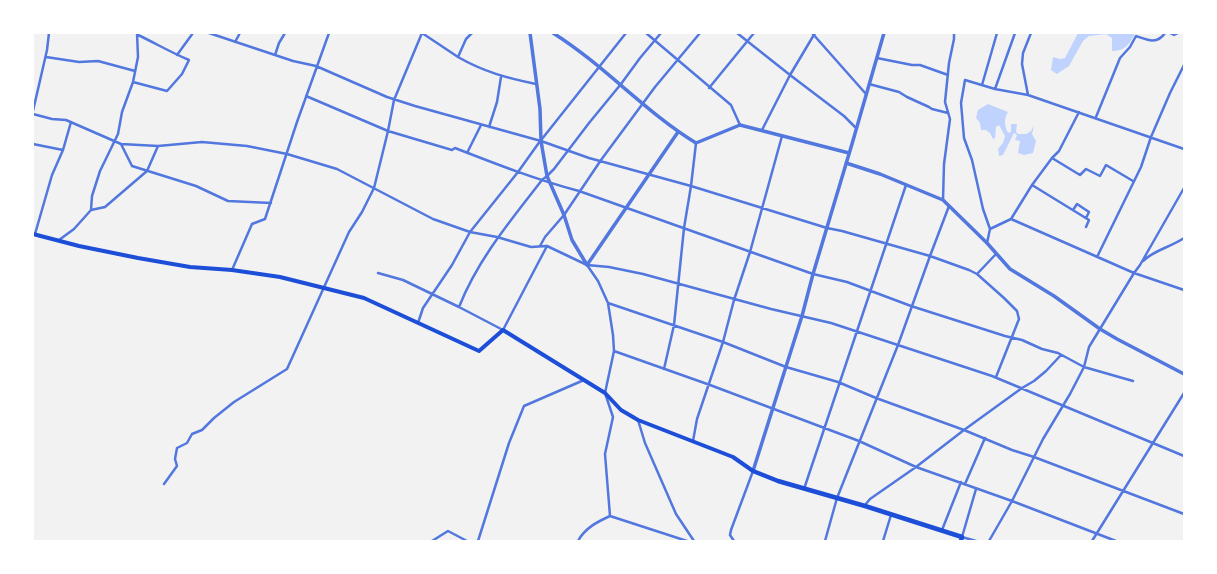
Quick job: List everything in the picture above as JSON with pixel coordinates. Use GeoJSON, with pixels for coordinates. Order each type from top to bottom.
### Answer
{"type":"FeatureCollection","features":[{"type":"Feature","properties":{"kind":"highway"},"geometry":{"type":"LineString","coordinates":[[753,471],[803,489],[892,514],[962,539]]}},
{"type":"Feature","properties":{"kind":"main road"},"geometry":{"type":"LineString","coordinates":[[34,235],[138,258],[190,267],[280,276],[324,289],[364,298],[479,351],[503,330],[605,393],[621,410],[638,420],[733,457],[753,471]]}},
{"type":"Feature","properties":{"kind":"street"},"geometry":{"type":"LineString","coordinates":[[49,33],[46,57],[33,113],[52,119],[66,120],[121,144],[158,146],[202,142],[247,146],[287,154],[338,169],[433,219],[470,232],[498,237],[531,247],[547,246],[587,265],[624,270],[734,300],[831,323],[996,377],[1184,456]]}},
{"type":"Feature","properties":{"kind":"street"},"geometry":{"type":"LineString","coordinates":[[176,55],[193,33]]}},
{"type":"Feature","properties":{"kind":"street"},"geometry":{"type":"LineString","coordinates":[[209,33],[293,61],[316,66],[394,100],[541,141],[568,151],[763,207],[827,228],[930,256],[969,270],[976,274],[1017,311],[1019,319],[996,377]]}},
{"type":"Feature","properties":{"kind":"street"},"geometry":{"type":"LineString","coordinates":[[235,42],[240,33]]}},
{"type":"Feature","properties":{"kind":"street"},"geometry":{"type":"LineString","coordinates":[[275,55],[279,43],[285,33]]}},
{"type":"Feature","properties":{"kind":"street"},"geometry":{"type":"LineString","coordinates":[[232,270],[252,224],[265,220],[316,66],[329,33]]}},
{"type":"Feature","properties":{"kind":"street"},"geometry":{"type":"LineString","coordinates":[[164,484],[177,466],[175,459],[177,448],[187,444],[192,434],[202,430],[234,402],[287,368],[349,232],[362,212],[374,188],[394,100],[422,33],[474,66],[501,77],[536,84]]}},
{"type":"Feature","properties":{"kind":"street"},"geometry":{"type":"LineString","coordinates":[[458,57],[466,39],[472,33]]}},
{"type":"Feature","properties":{"kind":"street"},"geometry":{"type":"LineString","coordinates":[[530,33],[540,109],[541,141],[548,176],[564,215],[572,240],[598,281],[608,303],[614,350],[605,393],[612,417],[605,454],[610,516]]}},
{"type":"Feature","properties":{"kind":"street"},"geometry":{"type":"LineString","coordinates":[[553,33],[600,67],[678,132],[696,143]]}},
{"type":"Feature","properties":{"kind":"street"},"geometry":{"type":"LineString","coordinates":[[418,323],[423,308],[452,265],[470,232],[626,33]]}},
{"type":"Feature","properties":{"kind":"street"},"geometry":{"type":"LineString","coordinates":[[646,33],[677,61],[731,105],[740,124]]}},
{"type":"Feature","properties":{"kind":"street"},"geometry":{"type":"LineString","coordinates":[[459,307],[466,289],[485,254],[542,180],[548,176],[589,122],[661,33]]}},
{"type":"Feature","properties":{"kind":"street"},"geometry":{"type":"LineString","coordinates":[[540,246],[564,215],[601,160],[655,87],[700,33]]}},
{"type":"Feature","properties":{"kind":"street"},"geometry":{"type":"LineString","coordinates":[[737,33],[844,116],[856,128]]}},
{"type":"Feature","properties":{"kind":"street"},"geometry":{"type":"LineString","coordinates":[[709,88],[754,33]]}},
{"type":"Feature","properties":{"kind":"street"},"geometry":{"type":"LineString","coordinates":[[734,541],[730,535],[731,530],[753,471],[802,316],[812,274],[827,228],[884,33]]}},
{"type":"Feature","properties":{"kind":"street"},"geometry":{"type":"LineString","coordinates":[[943,200],[944,164],[950,119],[945,102],[954,33]]}},
{"type":"Feature","properties":{"kind":"street"},"geometry":{"type":"LineString","coordinates":[[982,84],[997,33]]}},
{"type":"Feature","properties":{"kind":"street"},"geometry":{"type":"LineString","coordinates":[[995,89],[1015,33]]}},
{"type":"Feature","properties":{"kind":"street"},"geometry":{"type":"LineString","coordinates":[[1028,95],[1022,64],[1023,53],[1031,33]]}},
{"type":"Feature","properties":{"kind":"street"},"geometry":{"type":"LineString","coordinates":[[1096,118],[1120,58],[1130,47],[1136,36],[1152,41],[1162,37],[1165,33]]}},
{"type":"Feature","properties":{"kind":"street"},"geometry":{"type":"LineString","coordinates":[[1170,33],[1174,35],[1178,33]]}},
{"type":"Feature","properties":{"kind":"street"},"geometry":{"type":"LineString","coordinates":[[91,210],[92,196],[100,171],[118,134],[122,112],[133,82],[138,57],[138,34],[176,55],[189,60],[182,74],[167,91],[133,82]]}},
{"type":"Feature","properties":{"kind":"street"},"geometry":{"type":"LineString","coordinates":[[762,130],[790,75],[814,34],[866,94]]}},
{"type":"Feature","properties":{"kind":"street"},"geometry":{"type":"LineString","coordinates":[[46,57],[79,62],[98,61],[135,71]]}},
{"type":"Feature","properties":{"kind":"street"},"geometry":{"type":"LineString","coordinates":[[877,58],[912,65],[920,65],[948,75]]}},
{"type":"Feature","properties":{"kind":"street"},"geometry":{"type":"LineString","coordinates":[[1097,257],[1134,181],[1151,137],[1184,65]]}},
{"type":"Feature","properties":{"kind":"street"},"geometry":{"type":"LineString","coordinates":[[489,127],[497,102],[501,77]]}},
{"type":"Feature","properties":{"kind":"street"},"geometry":{"type":"LineString","coordinates":[[987,243],[990,229],[983,209],[972,160],[964,138],[960,103],[965,80],[995,89],[1028,95],[1184,149]]}},
{"type":"Feature","properties":{"kind":"street"},"geometry":{"type":"LineString","coordinates":[[869,84],[900,92],[932,109],[948,113]]}},
{"type":"Feature","properties":{"kind":"street"},"geometry":{"type":"LineString","coordinates":[[306,96],[388,131],[452,150],[455,148],[504,168],[552,184],[579,191],[812,274],[847,282],[911,306],[1022,340],[1061,355],[1084,367],[1134,381]]}},
{"type":"Feature","properties":{"kind":"street"},"geometry":{"type":"LineString","coordinates":[[990,229],[1011,219],[1032,185],[1059,151],[1079,112]]}},
{"type":"Feature","properties":{"kind":"street"},"geometry":{"type":"LineString","coordinates":[[34,235],[52,175],[63,150],[71,122]]}},
{"type":"Feature","properties":{"kind":"street"},"geometry":{"type":"LineString","coordinates":[[696,143],[740,124],[849,153]]}},
{"type":"Feature","properties":{"kind":"street"},"geometry":{"type":"LineString","coordinates":[[467,153],[482,125]]}},
{"type":"Feature","properties":{"kind":"street"},"geometry":{"type":"LineString","coordinates":[[587,265],[678,132]]}},
{"type":"Feature","properties":{"kind":"street"},"geometry":{"type":"LineString","coordinates":[[693,441],[697,419],[710,385],[734,300],[750,252],[782,135]]}},
{"type":"Feature","properties":{"kind":"street"},"geometry":{"type":"LineString","coordinates":[[664,369],[674,325],[684,228],[696,143]]}},
{"type":"Feature","properties":{"kind":"street"},"geometry":{"type":"LineString","coordinates":[[33,144],[63,150]]}},
{"type":"Feature","properties":{"kind":"street"},"geometry":{"type":"LineString","coordinates":[[121,144],[132,166],[196,186],[228,201],[271,203]]}},
{"type":"Feature","properties":{"kind":"street"},"geometry":{"type":"LineString","coordinates":[[58,241],[74,229],[91,210],[105,207],[147,171],[158,146]]}},
{"type":"Feature","properties":{"kind":"street"},"geometry":{"type":"LineString","coordinates":[[1052,158],[1080,175],[1086,169],[1100,176],[1106,165],[1134,181]]}},
{"type":"Feature","properties":{"kind":"street"},"geometry":{"type":"LineString","coordinates":[[846,163],[906,184],[943,200],[960,215],[1010,269],[1054,296],[1116,339],[1184,374]]}},
{"type":"Feature","properties":{"kind":"street"},"geometry":{"type":"LineString","coordinates":[[803,489],[906,184]]}},
{"type":"Feature","properties":{"kind":"street"},"geometry":{"type":"LineString","coordinates":[[1032,185],[1089,220],[1086,227]]}},
{"type":"Feature","properties":{"kind":"street"},"geometry":{"type":"LineString","coordinates":[[989,541],[1084,367],[1089,347],[1140,265],[1184,188]]}},
{"type":"Feature","properties":{"kind":"street"},"geometry":{"type":"LineString","coordinates":[[1073,210],[1077,204],[1089,212],[1086,218]]}},
{"type":"Feature","properties":{"kind":"street"},"geometry":{"type":"LineString","coordinates":[[825,541],[838,498],[859,441],[898,345],[911,306],[949,206]]}},
{"type":"Feature","properties":{"kind":"street"},"geometry":{"type":"LineString","coordinates":[[1011,219],[1134,273],[1184,290]]}},
{"type":"Feature","properties":{"kind":"street"},"geometry":{"type":"LineString","coordinates":[[1140,265],[1152,253],[1175,244],[1184,238]]}},
{"type":"Feature","properties":{"kind":"street"},"geometry":{"type":"LineString","coordinates":[[378,273],[404,280],[503,330],[547,246]]}},
{"type":"Feature","properties":{"kind":"street"},"geometry":{"type":"LineString","coordinates":[[976,274],[996,254]]}},
{"type":"Feature","properties":{"kind":"street"},"geometry":{"type":"LineString","coordinates":[[608,303],[723,342],[786,367],[838,382],[876,398],[985,438],[1012,450],[1123,490],[1184,514]]}},
{"type":"Feature","properties":{"kind":"street"},"geometry":{"type":"LineString","coordinates":[[614,350],[859,441],[916,467],[961,482],[976,489],[1096,532],[1116,541]]}},
{"type":"Feature","properties":{"kind":"street"},"geometry":{"type":"LineString","coordinates":[[865,506],[870,499],[1046,371],[1061,355]]}},
{"type":"Feature","properties":{"kind":"street"},"geometry":{"type":"LineString","coordinates":[[478,541],[509,444],[524,406],[584,380]]}},
{"type":"Feature","properties":{"kind":"street"},"geometry":{"type":"LineString","coordinates":[[1092,541],[1096,532],[1184,393]]}},
{"type":"Feature","properties":{"kind":"street"},"geometry":{"type":"LineString","coordinates":[[638,420],[645,443],[676,514],[694,541]]}},
{"type":"Feature","properties":{"kind":"street"},"geometry":{"type":"LineString","coordinates":[[965,484],[985,438]]}},
{"type":"Feature","properties":{"kind":"street"},"geometry":{"type":"LineString","coordinates":[[942,531],[961,482]]}},
{"type":"Feature","properties":{"kind":"street"},"geometry":{"type":"LineString","coordinates":[[976,489],[962,539],[976,541]]}},
{"type":"Feature","properties":{"kind":"street"},"geometry":{"type":"LineString","coordinates":[[883,541],[892,514]]}},
{"type":"Feature","properties":{"kind":"street"},"geometry":{"type":"LineString","coordinates":[[578,541],[586,530],[597,522],[610,516],[687,541]]}},
{"type":"Feature","properties":{"kind":"street"},"geometry":{"type":"LineString","coordinates":[[432,541],[448,531],[467,541]]}},
{"type":"Feature","properties":{"kind":"water"},"geometry":{"type":"Polygon","coordinates":[[[1078,33],[1135,33],[1124,48],[1117,51],[1112,51],[1112,38],[1106,34],[1089,36],[1083,41],[1069,66],[1057,74],[1051,70],[1053,57],[1060,59],[1065,58],[1078,33]]]}},
{"type":"Feature","properties":{"kind":"water"},"geometry":{"type":"Polygon","coordinates":[[[988,104],[1008,112],[1005,122],[1008,133],[1011,132],[1011,124],[1017,124],[1016,132],[1018,134],[1026,134],[1031,131],[1034,125],[1032,134],[1036,141],[1033,153],[1024,155],[1018,153],[1020,141],[1015,140],[1017,135],[1014,133],[1003,155],[999,156],[998,149],[1003,143],[1005,136],[999,125],[996,127],[995,138],[993,139],[990,133],[986,130],[981,130],[980,123],[976,118],[978,110],[988,104]]]}}]}
